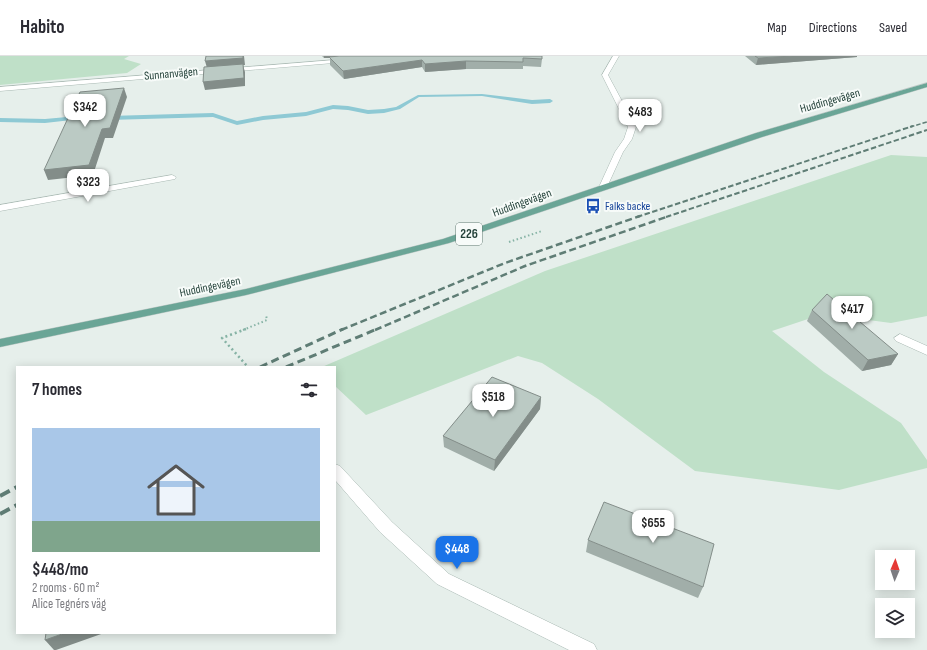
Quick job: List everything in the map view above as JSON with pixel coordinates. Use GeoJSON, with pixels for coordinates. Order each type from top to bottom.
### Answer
{"type":"FeatureCollection","features":[{"type":"Feature","properties":{"kind":"main road","name":"Huddingevägen"},"geometry":{"type":"LineString","coordinates":[[0,343],[246,292],[381,258],[484,229],[603,187],[759,135],[927,85]]}},
{"type":"Feature","properties":{"kind":"street"},"geometry":{"type":"LineString","coordinates":[[603,187],[619,152],[628,139],[632,127],[605,75],[616,56]]}},
{"type":"Feature","properties":{"kind":"street","name":"Sunnanvägen"},"geometry":{"type":"LineString","coordinates":[[0,89],[352,59]]}},
{"type":"Feature","properties":{"kind":"street"},"geometry":{"type":"LineString","coordinates":[[0,208],[172,177]]}},
{"type":"Feature","properties":{"kind":"street"},"geometry":{"type":"LineString","coordinates":[[900,338],[927,350]]}},
{"type":"Feature","properties":{"kind":"street"},"geometry":{"type":"LineString","coordinates":[[336,471],[386,527],[443,579],[588,650]]}},
{"type":"Feature","properties":{"kind":"path"},"geometry":{"type":"LineString","coordinates":[[247,366],[222,338],[267,320],[266,315]]}},
{"type":"Feature","properties":{"kind":"green space"},"geometry":{"type":"Polygon","coordinates":[[[0,56],[129,56],[124,59],[141,64],[127,73],[0,85],[0,56]]]}},
{"type":"Feature","properties":{"kind":"green space"},"geometry":{"type":"Polygon","coordinates":[[[891,155],[927,157],[927,316],[891,323],[823,314],[772,331],[824,372],[901,423],[927,460],[927,468],[839,490],[695,471],[598,399],[542,363],[518,356],[366,415],[336,387],[336,366],[324,366],[545,271],[891,155]]]}},
{"type":"Feature","properties":{"kind":"building"},"geometry":{"type":"Polygon","coordinates":[[[206,56],[243,56],[243,58],[205,61],[206,56]]]}},
{"type":"Feature","properties":{"kind":"building"},"geometry":{"type":"Polygon","coordinates":[[[542,56],[542,59],[523,58],[523,62],[466,61],[425,64],[422,60],[343,71],[329,57],[542,56]]]}},
{"type":"Feature","properties":{"kind":"building"},"geometry":{"type":"Polygon","coordinates":[[[755,56],[793,56],[758,58],[755,56]]]}},
{"type":"Feature","properties":{"kind":"building"},"geometry":{"type":"Polygon","coordinates":[[[243,64],[244,78],[203,82],[204,67],[243,64]]]}},
{"type":"Feature","properties":{"kind":"building"},"geometry":{"type":"Polygon","coordinates":[[[124,88],[110,128],[102,129],[89,165],[44,170],[80,92],[124,88]]]}},
{"type":"Feature","properties":{"kind":"building"},"geometry":{"type":"Polygon","coordinates":[[[827,294],[898,354],[868,360],[812,310],[827,294]]]}},
{"type":"Feature","properties":{"kind":"building"},"geometry":{"type":"Polygon","coordinates":[[[492,377],[541,397],[495,460],[443,436],[492,377]]]}},
{"type":"Feature","properties":{"kind":"building"},"geometry":{"type":"Polygon","coordinates":[[[604,502],[714,544],[703,587],[588,540],[604,502]]]}},
{"type":"Feature","properties":{"kind":"building"},"geometry":{"type":"Polygon","coordinates":[[[46,634],[62,634],[45,640],[46,634]]]}},
{"type":"Feature","properties":{"kind":"waterway"},"geometry":{"type":"LineString","coordinates":[[109,118],[213,115],[237,123],[263,118],[306,114],[333,107],[368,112],[384,111],[398,108],[418,96],[482,95],[532,102],[550,101]]}},
{"type":"Feature","properties":{"kind":"waterway"},"geometry":{"type":"LineString","coordinates":[[0,120],[45,121],[78,118]]}},
{"type":"Feature","properties":{"kind":"railway"},"geometry":{"type":"LineString","coordinates":[[910,127],[927,122]]}},
{"type":"Feature","properties":{"kind":"railway"},"geometry":{"type":"LineString","coordinates":[[639,216],[913,126]]}},
{"type":"Feature","properties":{"kind":"railway"},"geometry":{"type":"LineString","coordinates":[[669,216],[927,130]]}},
{"type":"Feature","properties":{"kind":"railway"},"geometry":{"type":"LineString","coordinates":[[341,330],[505,263],[639,216]]}},
{"type":"Feature","properties":{"kind":"railway"},"geometry":{"type":"LineString","coordinates":[[375,330],[525,266],[669,216]]}},
{"type":"Feature","properties":{"kind":"railway"},"geometry":{"type":"LineString","coordinates":[[262,366],[343,329]]}},
{"type":"Feature","properties":{"kind":"railway"},"geometry":{"type":"LineString","coordinates":[[288,366],[377,329]]}},
{"type":"Feature","properties":{"kind":"railway"},"geometry":{"type":"LineString","coordinates":[[0,496],[16,488]]}},
{"type":"Feature","properties":{"kind":"railway"},"geometry":{"type":"LineString","coordinates":[[0,514],[16,506]]}},
{"type":"Feature","properties":{"kind":"place","name":"Falks backe"},"geometry":{"type":"Point","coordinates":[593,206]}}]}
